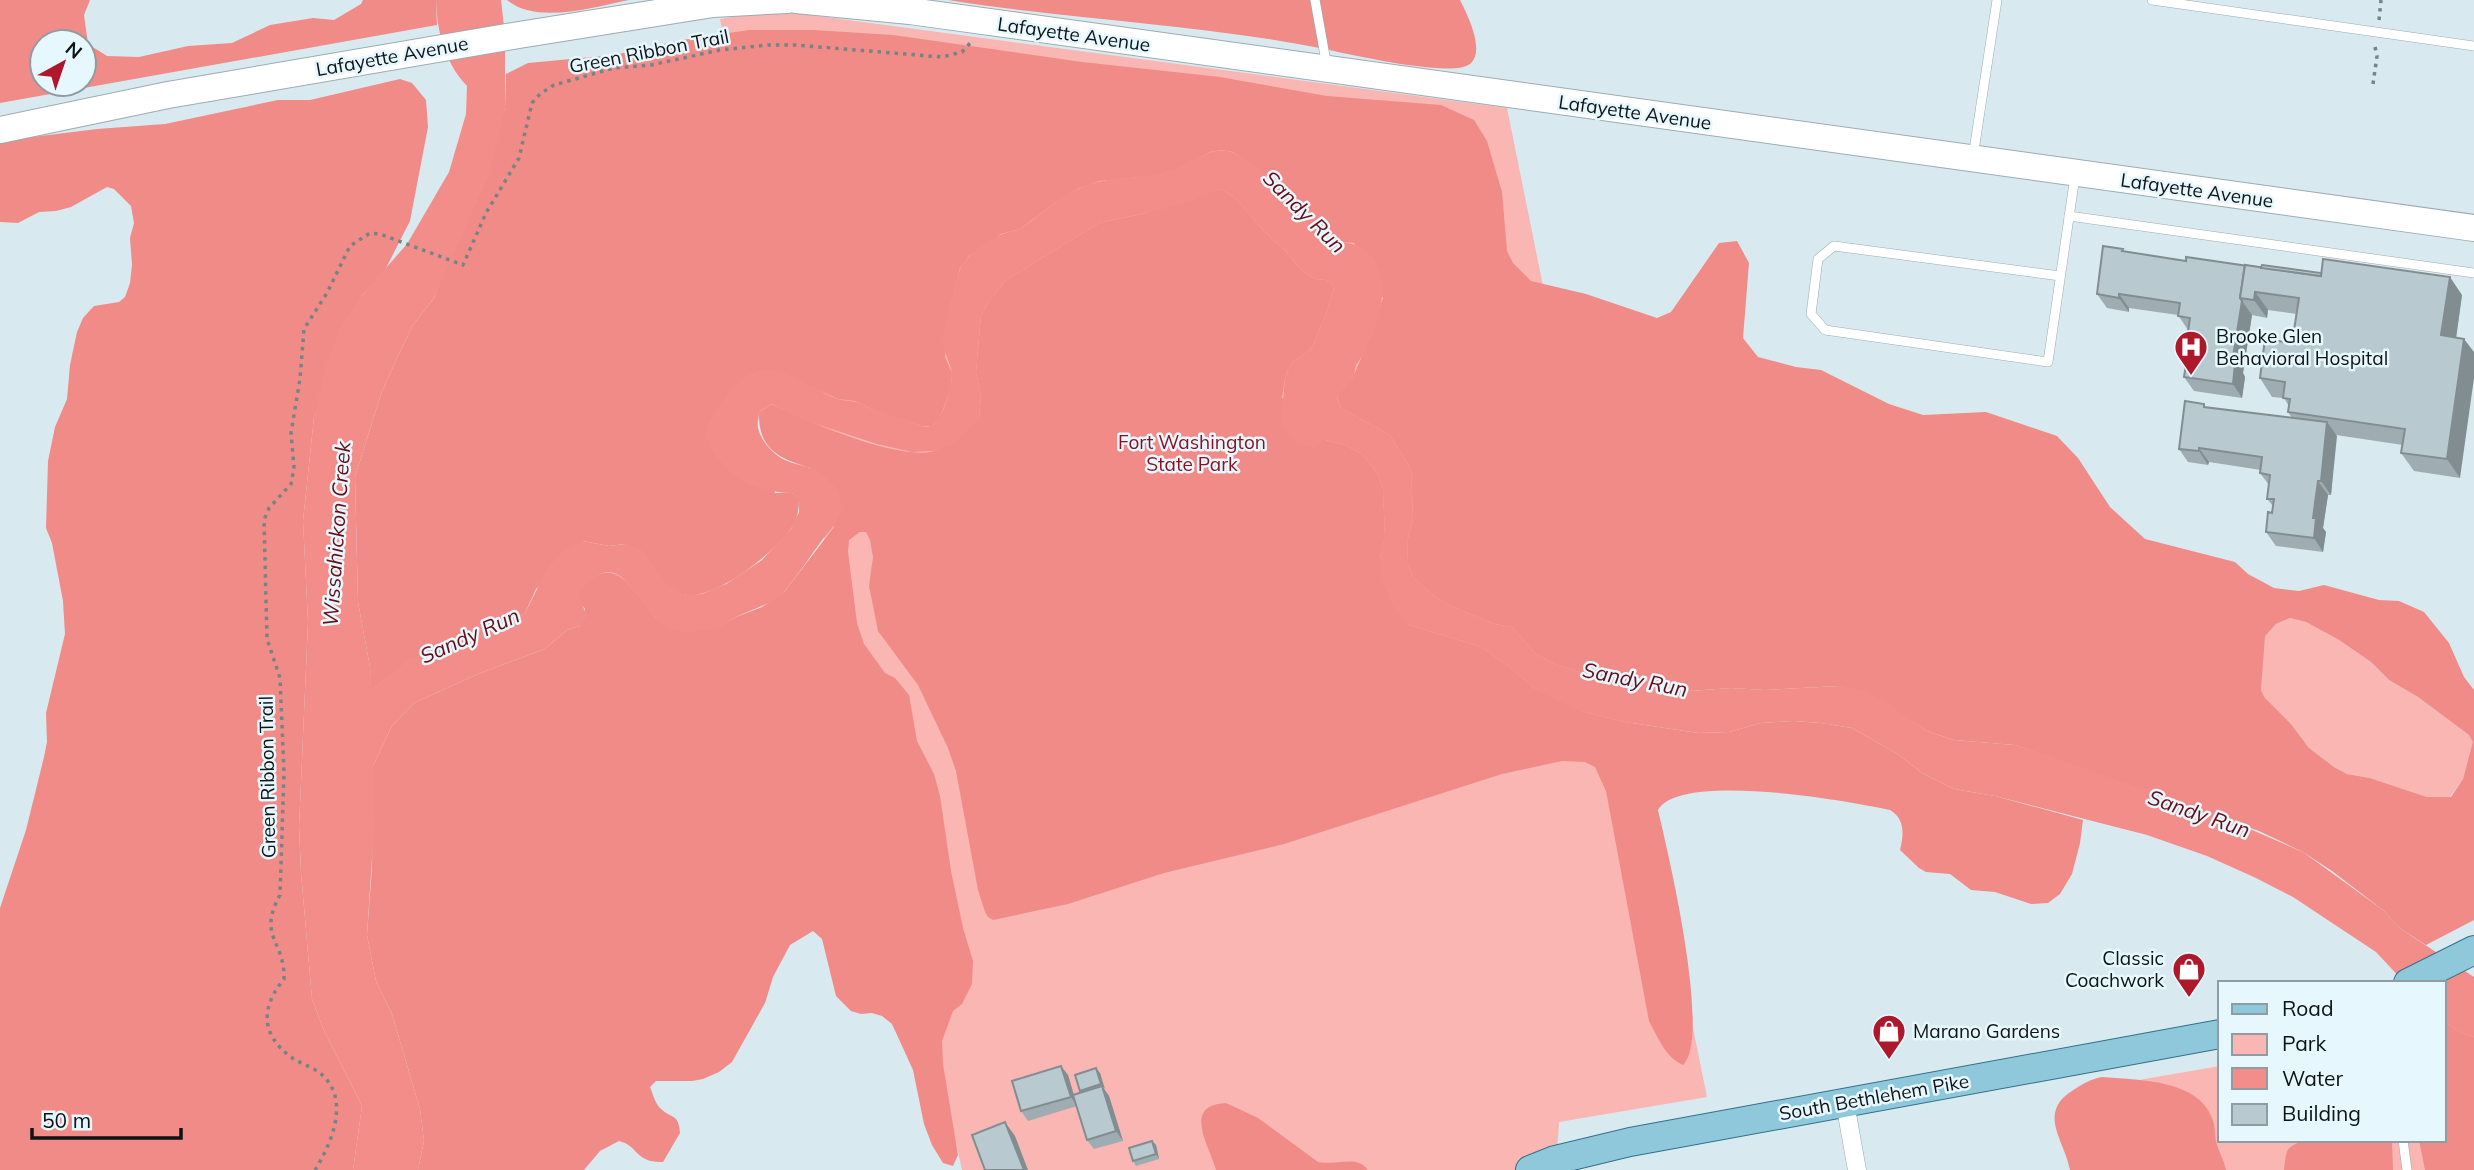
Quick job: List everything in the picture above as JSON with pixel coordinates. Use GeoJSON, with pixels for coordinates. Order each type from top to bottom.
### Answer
{"type":"FeatureCollection","features":[{"type":"Feature","properties":{"kind":"main road","name":"Lafayette Avenue"},"geometry":{"type":"LineString","coordinates":[[0,130],[168,95],[519,34],[713,4],[788,0]]}},
{"type":"Feature","properties":{"kind":"main road","name":"Lafayette Avenue"},"geometry":{"type":"LineString","coordinates":[[796,0],[910,11],[2474,228]]}},
{"type":"Feature","properties":{"kind":"main road"},"geometry":{"type":"LineString","coordinates":[[2412,981],[2474,950]]}},
{"type":"Feature","properties":{"kind":"main road","name":"South Bethlehem Pike"},"geometry":{"type":"LineString","coordinates":[[1547,1167],[1630,1142],[2218,1034]]}},
{"type":"Feature","properties":{"kind":"street"},"geometry":{"type":"LineString","coordinates":[[1845,1103],[1857,1170]]}},
{"type":"Feature","properties":{"kind":"lane"},"geometry":{"type":"LineString","coordinates":[[1315,0],[1328,69]]}},
{"type":"Feature","properties":{"kind":"lane"},"geometry":{"type":"LineString","coordinates":[[1973,159],[1997,0]]}},
{"type":"Feature","properties":{"kind":"lane"},"geometry":{"type":"LineString","coordinates":[[2152,0],[2474,46]]}},
{"type":"Feature","properties":{"kind":"lane"},"geometry":{"type":"LineString","coordinates":[[2060,276],[1834,246],[1818,259],[1811,314],[1825,330],[2048,362],[2075,174]]}},
{"type":"Feature","properties":{"kind":"lane"},"geometry":{"type":"LineString","coordinates":[[2069,216],[2474,273]]}},
{"type":"Feature","properties":{"kind":"lane"},"geometry":{"type":"LineString","coordinates":[[2403,1142],[2407,1170]]}},
{"type":"Feature","properties":{"kind":"path"},"geometry":{"type":"LineString","coordinates":[[2378,22],[2381,0]]}},
{"type":"Feature","properties":{"kind":"path","name":"Green Ribbon Trail"},"geometry":{"type":"LineString","coordinates":[[315,1170],[334,1135],[336,1109],[333,1090],[321,1074],[292,1058],[278,1044],[267,1025],[266,1016],[267,1005],[284,979],[281,953],[271,936],[269,924],[271,912],[280,895],[284,772],[280,678],[267,639],[264,520],[269,508],[291,484],[291,433],[304,329],[338,273],[343,258],[350,246],[370,233],[380,234],[463,265],[486,213],[519,158],[532,103],[540,94],[569,79],[614,68],[660,64],[720,50],[795,45],[942,57],[962,52],[975,36]]}},
{"type":"Feature","properties":{"kind":"path"},"geometry":{"type":"LineString","coordinates":[[2373,84],[2377,56],[2375,47]]}},
{"type":"Feature","properties":{"kind":"green space"},"geometry":{"type":"Polygon","coordinates":[[[0,0],[90,0],[84,15],[86,28],[28,28],[28,98],[0,103],[0,0]]]}},
{"type":"Feature","properties":{"kind":"green space"},"geometry":{"type":"Polygon","coordinates":[[[363,0],[436,0],[437,25],[98,86],[98,50],[107,56],[139,57],[188,46],[232,43],[270,25],[313,18],[334,20],[361,4],[363,0]]]}},
{"type":"Feature","properties":{"kind":"green space"},"geometry":{"type":"Polygon","coordinates":[[[507,0],[629,0],[583,10],[549,13],[533,12],[507,0]]]}},
{"type":"Feature","properties":{"kind":"green space"},"geometry":{"type":"Polygon","coordinates":[[[948,0],[1460,0],[1474,32],[1476,50],[1470,64],[1460,68],[1424,67],[1234,34],[948,0]]]}},
{"type":"Feature","properties":{"kind":"green space","name":"Fort Washington State Park"},"geometry":{"type":"Polygon","coordinates":[[[773,10],[1507,108],[1707,1097],[1559,1122],[1556,1170],[962,1170],[846,647],[720,19],[773,10]]]}},
{"type":"Feature","properties":{"kind":"green space"},"geometry":{"type":"Polygon","coordinates":[[[749,30],[813,30],[893,35],[1082,62],[1220,77],[1327,96],[1441,105],[1474,120],[1487,141],[1502,192],[1507,251],[1513,263],[1531,281],[1586,294],[1657,318],[1671,312],[1719,243],[1737,241],[1749,263],[1743,338],[1758,357],[1796,367],[1821,370],[1889,404],[1923,415],[1986,412],[2057,436],[2078,458],[2110,507],[2145,539],[2235,562],[2248,574],[2274,588],[2299,591],[2324,585],[2379,600],[2399,601],[2424,612],[2449,643],[2464,677],[2474,690],[2474,920],[2426,945],[2401,929],[2383,910],[2332,871],[2303,852],[2259,831],[2015,745],[1954,740],[1927,731],[1906,717],[1839,686],[1690,691],[1624,675],[1592,676],[1555,664],[1536,654],[1512,627],[1495,624],[1451,606],[1431,594],[1414,578],[1407,563],[1408,538],[1413,518],[1411,469],[1390,435],[1341,408],[1337,396],[1354,375],[1383,298],[1354,243],[1324,240],[1311,230],[1268,178],[1245,159],[1233,152],[1221,150],[1210,152],[1174,170],[1151,176],[1099,181],[1079,188],[1020,229],[1001,234],[969,256],[960,268],[949,311],[945,357],[952,373],[951,388],[939,420],[932,426],[922,426],[875,411],[855,401],[838,399],[779,372],[766,369],[744,379],[775,493],[792,493],[799,499],[799,503],[794,523],[782,540],[743,573],[713,590],[687,595],[663,581],[625,544],[609,546],[583,541],[536,589],[525,613],[508,623],[482,629],[456,639],[432,653],[411,659],[371,691],[370,667],[358,602],[355,477],[381,394],[413,325],[434,298],[449,260],[505,108],[506,74],[528,63],[614,55],[682,40],[749,30]],[[2290,618],[2276,624],[2265,636],[2261,690],[2264,697],[2291,724],[2309,748],[2347,774],[2370,778],[2427,797],[2451,797],[2463,779],[2473,742],[2469,735],[2418,697],[2389,680],[2371,662],[2306,622],[2290,618]]]}},
{"type":"Feature","properties":{"kind":"green space"},"geometry":{"type":"Polygon","coordinates":[[[400,79],[412,83],[426,100],[428,127],[410,221],[384,272],[362,295],[314,417],[303,521],[308,622],[299,827],[301,873],[312,999],[324,1031],[362,1106],[353,1170],[0,1170],[0,908],[26,830],[44,757],[47,742],[46,713],[65,634],[63,601],[52,543],[46,528],[48,461],[55,427],[67,399],[70,365],[83,318],[94,306],[119,302],[125,297],[130,283],[130,238],[134,223],[131,206],[114,189],[107,187],[71,207],[39,212],[18,223],[0,222],[0,141],[165,124],[278,100],[310,100],[400,79]]]}},
{"type":"Feature","properties":{"kind":"green space"},"geometry":{"type":"Polygon","coordinates":[[[1219,189],[1238,201],[1306,274],[1326,280],[1334,287],[1311,349],[1291,363],[1282,398],[1325,440],[1345,445],[1362,454],[1377,473],[1383,489],[1385,537],[1380,558],[1409,625],[1481,647],[1534,688],[1585,712],[1625,722],[1698,733],[1729,732],[1761,723],[1793,721],[1852,728],[1899,755],[1922,773],[1954,789],[1995,796],[2083,820],[2072,874],[2060,894],[2048,903],[2031,904],[1995,892],[1971,890],[1950,874],[1926,872],[1900,850],[1901,822],[1890,810],[1805,796],[1731,790],[1698,792],[1673,798],[1658,810],[1678,902],[1690,983],[1693,1019],[1691,1048],[1683,1065],[1667,1052],[1649,1021],[1606,791],[1595,767],[1585,762],[1562,761],[1502,774],[1284,844],[1164,873],[1068,904],[993,920],[985,912],[978,890],[956,771],[948,748],[918,685],[878,631],[869,586],[873,557],[870,540],[866,532],[860,532],[849,540],[848,552],[857,623],[864,644],[885,673],[895,678],[909,695],[917,741],[934,774],[940,796],[951,871],[973,961],[972,984],[962,1004],[953,1011],[942,1041],[943,1064],[958,1155],[953,1166],[943,1163],[932,1145],[924,1124],[913,1070],[892,1024],[882,1016],[851,1011],[836,996],[822,939],[813,931],[790,945],[773,977],[765,1003],[732,1062],[703,1079],[656,1081],[650,1087],[658,1106],[676,1119],[679,1127],[680,1133],[663,1162],[647,1160],[619,1141],[600,1151],[584,1170],[418,1170],[424,1141],[420,1109],[392,1014],[376,981],[367,935],[372,867],[373,766],[392,726],[414,703],[478,674],[545,649],[567,630],[580,626],[585,609],[577,595],[601,574],[611,573],[620,577],[656,618],[719,627],[762,607],[785,591],[834,527],[811,468],[789,461],[767,444],[762,435],[759,412],[772,404],[828,429],[894,450],[931,452],[943,447],[979,418],[981,395],[976,372],[981,315],[1005,281],[1099,223],[1146,213],[1219,189]]]}},
{"type":"Feature","properties":{"kind":"green space"},"geometry":{"type":"Polygon","coordinates":[[[2290,618],[2306,622],[2339,640],[2371,662],[2389,680],[2418,697],[2469,735],[2474,742],[2463,779],[2450,797],[2427,797],[2370,778],[2347,774],[2309,748],[2291,724],[2263,697],[2261,690],[2264,636],[2276,624],[2290,618]]]}},
{"type":"Feature","properties":{"kind":"green space"},"geometry":{"type":"Polygon","coordinates":[[[2474,988],[2474,1170],[2121,1170],[2104,1086],[2218,1066],[2218,1142],[2446,1142],[2446,1000],[2474,988]]]}},
{"type":"Feature","properties":{"kind":"green space"},"geometry":{"type":"Polygon","coordinates":[[[2446,1023],[2463,1034],[2474,1037],[2474,1170],[2425,1170],[2419,1142],[2446,1142],[2446,1023]]]}},
{"type":"Feature","properties":{"kind":"green space"},"geometry":{"type":"Polygon","coordinates":[[[2102,1077],[2164,1084],[2194,1096],[2205,1105],[2212,1118],[2216,1142],[2226,1170],[2070,1170],[2056,1128],[2056,1109],[2072,1091],[2102,1077]]]}},
{"type":"Feature","properties":{"kind":"green space"},"geometry":{"type":"Polygon","coordinates":[[[1226,1103],[1258,1118],[1318,1162],[1352,1161],[1368,1170],[1216,1170],[1201,1119],[1205,1111],[1212,1106],[1226,1103]]]}},
{"type":"Feature","properties":{"kind":"green space"},"geometry":{"type":"Polygon","coordinates":[[[2300,1142],[2392,1142],[2393,1170],[2284,1170],[2288,1150],[2300,1142]]]}},
{"type":"Feature","properties":{"kind":"water"},"geometry":{"type":"Polygon","coordinates":[[[436,0],[501,0],[505,35],[505,108],[489,175],[434,298],[413,325],[381,394],[355,477],[358,602],[372,690],[411,658],[432,653],[456,639],[482,629],[508,623],[525,613],[547,569],[563,551],[583,541],[609,546],[625,544],[642,550],[666,583],[686,595],[702,594],[726,584],[762,560],[791,529],[799,512],[799,500],[792,493],[763,489],[738,478],[718,459],[711,447],[705,433],[720,403],[735,385],[754,372],[772,369],[838,399],[856,402],[921,426],[933,425],[943,410],[952,381],[943,340],[948,316],[961,267],[974,252],[998,236],[1023,227],[1059,200],[1082,187],[1102,181],[1161,173],[1211,152],[1226,151],[1255,165],[1319,236],[1360,247],[1375,261],[1382,286],[1379,313],[1354,375],[1337,397],[1341,408],[1390,435],[1411,469],[1413,518],[1408,538],[1407,563],[1414,578],[1431,594],[1451,606],[1495,624],[1512,627],[1536,654],[1555,664],[1592,676],[1623,675],[1690,691],[1839,686],[1862,690],[1886,702],[1927,731],[1954,740],[2015,745],[2215,814],[2303,852],[2383,910],[2401,929],[2474,977],[2474,1037],[2463,1034],[2446,1023],[2446,981],[2403,981],[2376,952],[2293,897],[2207,856],[2147,835],[1995,796],[1954,789],[1922,773],[1899,755],[1852,728],[1793,721],[1761,723],[1729,732],[1698,733],[1625,722],[1585,712],[1534,688],[1481,647],[1409,625],[1394,608],[1381,579],[1380,558],[1385,536],[1383,489],[1377,473],[1362,454],[1345,445],[1325,440],[1313,448],[1296,443],[1281,423],[1285,378],[1291,363],[1311,349],[1334,287],[1326,280],[1306,274],[1238,201],[1219,189],[1178,206],[1099,223],[1005,281],[981,315],[976,372],[981,395],[979,418],[954,444],[934,451],[912,452],[877,444],[804,420],[772,404],[759,412],[758,428],[768,447],[785,460],[811,468],[823,475],[838,492],[841,506],[834,526],[788,587],[772,601],[720,627],[677,631],[663,624],[651,613],[619,576],[608,572],[594,578],[578,595],[587,616],[580,626],[567,630],[545,649],[478,674],[414,703],[392,726],[373,766],[374,828],[367,935],[376,981],[392,1014],[420,1109],[424,1141],[418,1170],[353,1170],[362,1106],[324,1031],[312,999],[301,873],[299,827],[308,622],[303,521],[314,417],[327,363],[340,329],[362,295],[407,244],[449,172],[466,114],[467,86],[448,57],[438,24],[436,0]]]}},
{"type":"Feature","properties":{"kind":"building"},"geometry":{"type":"Polygon","coordinates":[[[2103,246],[2186,261],[2186,257],[2245,266],[2232,363],[2235,363],[2233,384],[2184,377],[2192,346],[2186,345],[2190,318],[2178,316],[2180,303],[2119,294],[2119,298],[2097,294],[2103,246]]]}},
{"type":"Feature","properties":{"kind":"building","name":"Brooke Glen Behavioral Hospital"},"geometry":{"type":"Polygon","coordinates":[[[2323,259],[2450,277],[2441,335],[2464,339],[2447,459],[2401,453],[2405,429],[2288,412],[2290,399],[2283,398],[2285,382],[2260,378],[2265,339],[2292,343],[2299,298],[2255,292],[2254,300],[2240,298],[2245,265],[2321,276],[2323,259]]]}},
{"type":"Feature","properties":{"kind":"building"},"geometry":{"type":"Polygon","coordinates":[[[2262,265],[2321,273],[2321,276],[2261,268],[2262,265]]]}},
{"type":"Feature","properties":{"kind":"building"},"geometry":{"type":"Polygon","coordinates":[[[2185,401],[2204,404],[2204,407],[2327,422],[2321,481],[2318,481],[2313,518],[2316,518],[2314,538],[2266,532],[2268,512],[2272,513],[2274,499],[2267,499],[2270,475],[2260,473],[2262,457],[2199,448],[2199,451],[2179,449],[2185,401]]]}},
{"type":"Feature","properties":{"kind":"building"},"geometry":{"type":"Polygon","coordinates":[[[1061,1066],[1071,1097],[1021,1111],[1012,1081],[1061,1066]]]}},
{"type":"Feature","properties":{"kind":"building"},"geometry":{"type":"Polygon","coordinates":[[[1096,1068],[1101,1084],[1080,1091],[1075,1075],[1096,1068]]]}},
{"type":"Feature","properties":{"kind":"building"},"geometry":{"type":"Polygon","coordinates":[[[1102,1086],[1116,1131],[1087,1140],[1073,1095],[1102,1086]]]}},
{"type":"Feature","properties":{"kind":"building"},"geometry":{"type":"Polygon","coordinates":[[[1005,1122],[1024,1170],[985,1170],[972,1135],[1005,1122]]]}},
{"type":"Feature","properties":{"kind":"building"},"geometry":{"type":"Polygon","coordinates":[[[1152,1141],[1156,1154],[1133,1161],[1129,1148],[1152,1141]]]}},
{"type":"Feature","properties":{"kind":"place","name":"Brooke Glen Behavioral Hospital"},"geometry":{"type":"Point","coordinates":[2191,377]}},
{"type":"Feature","properties":{"kind":"place","name":"Classic Coachwork"},"geometry":{"type":"Point","coordinates":[2189,999]}},
{"type":"Feature","properties":{"kind":"place","name":"Marano Gardens"},"geometry":{"type":"Point","coordinates":[1889,1061]}},
{"type":"Feature","properties":{"kind":"water label","name":"Sandy Run"},"geometry":{"type":"Point","coordinates":[1304,212]}},
{"type":"Feature","properties":{"kind":"water label","name":"Wissahickon Creek"},"geometry":{"type":"Point","coordinates":[337,534]}},
{"type":"Feature","properties":{"kind":"water label","name":"Sandy Run"},"geometry":{"type":"Point","coordinates":[470,636]}},
{"type":"Feature","properties":{"kind":"water label","name":"Sandy Run"},"geometry":{"type":"Point","coordinates":[1635,680]}},
{"type":"Feature","properties":{"kind":"water label","name":"Sandy Run"},"geometry":{"type":"Point","coordinates":[2199,814]}}]}
